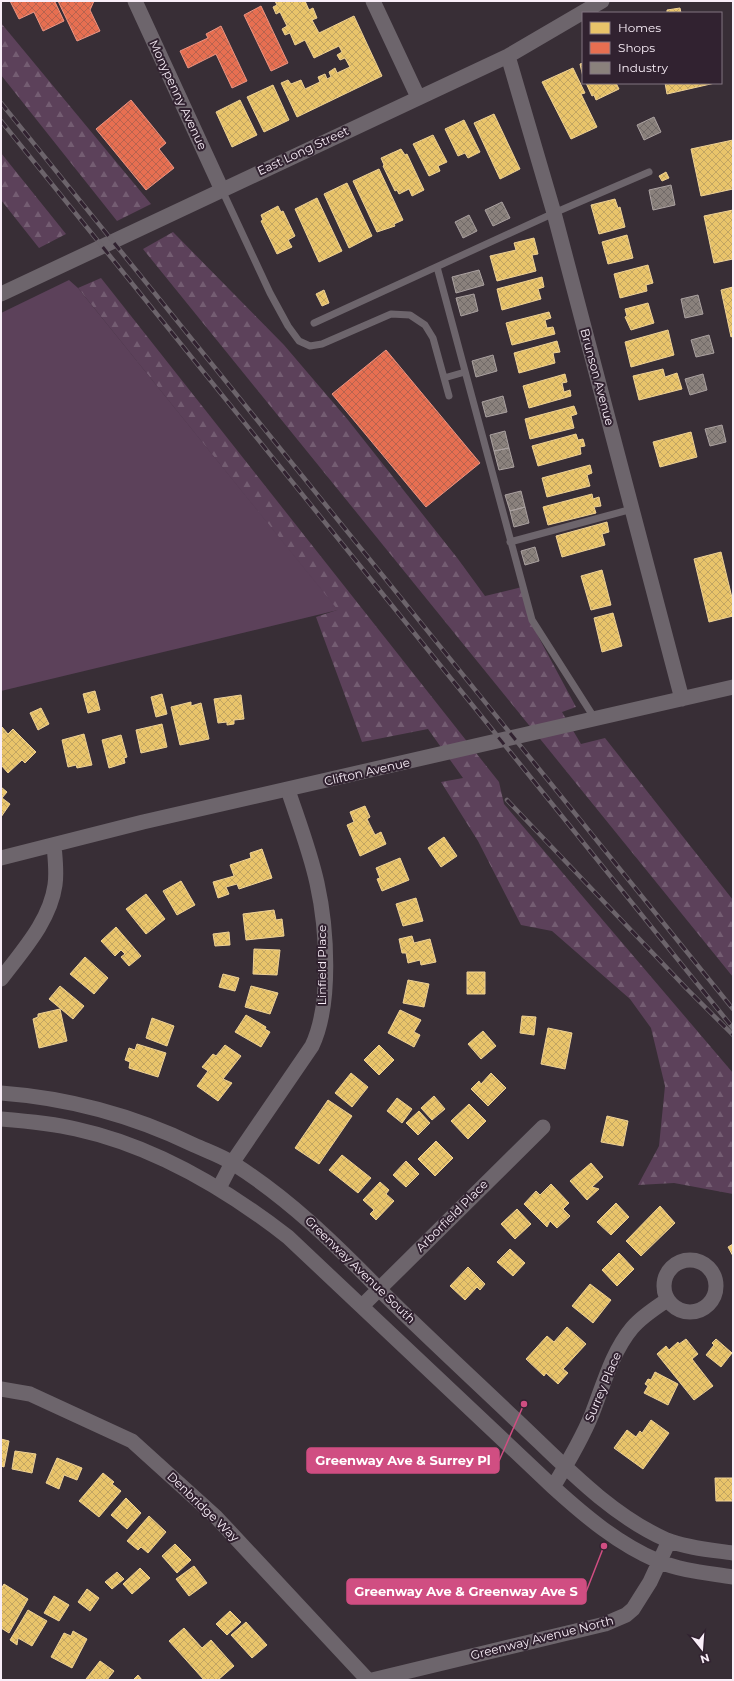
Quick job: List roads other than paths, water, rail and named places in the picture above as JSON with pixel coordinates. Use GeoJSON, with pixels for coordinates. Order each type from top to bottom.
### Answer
{"type":"FeatureCollection","features":[{"type":"Feature","properties":{"kind":"street","name":"Monypenny Avenue"},"geometry":{"type":"LineString","coordinates":[[135,1],[222,190]]}},
{"type":"Feature","properties":{"kind":"street"},"geometry":{"type":"LineString","coordinates":[[373,1],[418,97]]}},
{"type":"Feature","properties":{"kind":"street","name":"East Long Street"},"geometry":{"type":"LineString","coordinates":[[583,12],[602,1]]}},
{"type":"Feature","properties":{"kind":"street","name":"East Long Street"},"geometry":{"type":"LineString","coordinates":[[1,294],[508,56],[582,13]]}},
{"type":"Feature","properties":{"kind":"street","name":"Brunson Avenue"},"geometry":{"type":"LineString","coordinates":[[508,56],[554,213],[682,699]]}},
{"type":"Feature","properties":{"kind":"street","name":"Clifton Avenue"},"geometry":{"type":"LineString","coordinates":[[1,858],[143,822],[733,687]]}},
{"type":"Feature","properties":{"kind":"street","name":"Linfield Place"},"geometry":{"type":"LineString","coordinates":[[219,1188],[232,1163],[312,1046],[318,1034],[323,1008],[324,951],[318,884],[288,790]]}},
{"type":"Feature","properties":{"kind":"street"},"geometry":{"type":"LineString","coordinates":[[1,979],[30,941],[50,908],[56,884],[54,845]]}},
{"type":"Feature","properties":{"kind":"street","name":"Greenway Avenue South"},"geometry":{"type":"LineString","coordinates":[[1,1093],[33,1096],[82,1104],[128,1117],[171,1134],[232,1163],[288,1202],[306,1218],[353,1261],[379,1288],[566,1467],[607,1503],[636,1523],[669,1541],[733,1553]]}},
{"type":"Feature","properties":{"kind":"street","name":"Greenway Avenue South"},"geometry":{"type":"LineString","coordinates":[[1,1119],[38,1122],[76,1129],[119,1142],[158,1157],[219,1188],[256,1212],[288,1237],[553,1487],[613,1537],[659,1562],[696,1571],[733,1577]]}},
{"type":"Feature","properties":{"kind":"street","name":"Arborfield Place"},"geometry":{"type":"LineString","coordinates":[[362,1306],[543,1127]]}},
{"type":"Feature","properties":{"kind":"street","name":"Surrey Place"},"geometry":{"type":"LineString","coordinates":[[553,1487],[566,1467],[592,1416],[603,1383],[625,1337],[639,1321],[667,1300]]}},
{"type":"Feature","properties":{"kind":"street","name":"Denbridge Way"},"geometry":{"type":"LineString","coordinates":[[1,1389],[30,1394],[132,1441],[216,1516],[368,1680]]}},
{"type":"Feature","properties":{"kind":"street","name":"Greenway Avenue North"},"geometry":{"type":"LineString","coordinates":[[372,1680],[618,1619],[626,1615],[639,1601],[669,1541]]}},
{"type":"Feature","properties":{"kind":"lane"},"geometry":{"type":"LineString","coordinates":[[314,323],[554,213],[649,172]]}},
{"type":"Feature","properties":{"kind":"lane"},"geometry":{"type":"LineString","coordinates":[[222,190],[270,293],[288,326],[299,341],[310,346],[322,344],[391,314],[410,315],[425,325],[433,338],[450,396]]}},
{"type":"Feature","properties":{"kind":"lane"},"geometry":{"type":"LineString","coordinates":[[437,267],[532,620],[595,719]]}},
{"type":"Feature","properties":{"kind":"lane"},"geometry":{"type":"LineString","coordinates":[[444,378],[465,372]]}},
{"type":"Feature","properties":{"kind":"lane"},"geometry":{"type":"LineString","coordinates":[[510,542],[632,509]]}},
{"type":"Feature","properties":{"kind":"railway"},"geometry":{"type":"LineString","coordinates":[[1,103],[733,1009]]}},
{"type":"Feature","properties":{"kind":"railway"},"geometry":{"type":"LineString","coordinates":[[1,121],[733,1028]]}},
{"type":"Feature","properties":{"kind":"railway"},"geometry":{"type":"LineString","coordinates":[[507,800],[687,989],[733,1035]]}},
{"type":"Feature","properties":{"kind":"place","name":"Greenway Ave & Surrey Pl"},"geometry":{"type":"Point","coordinates":[524,1404]}},
{"type":"Feature","properties":{"kind":"place","name":"Greenway Ave & Greenway Ave S"},"geometry":{"type":"Point","coordinates":[604,1546]}}]}
